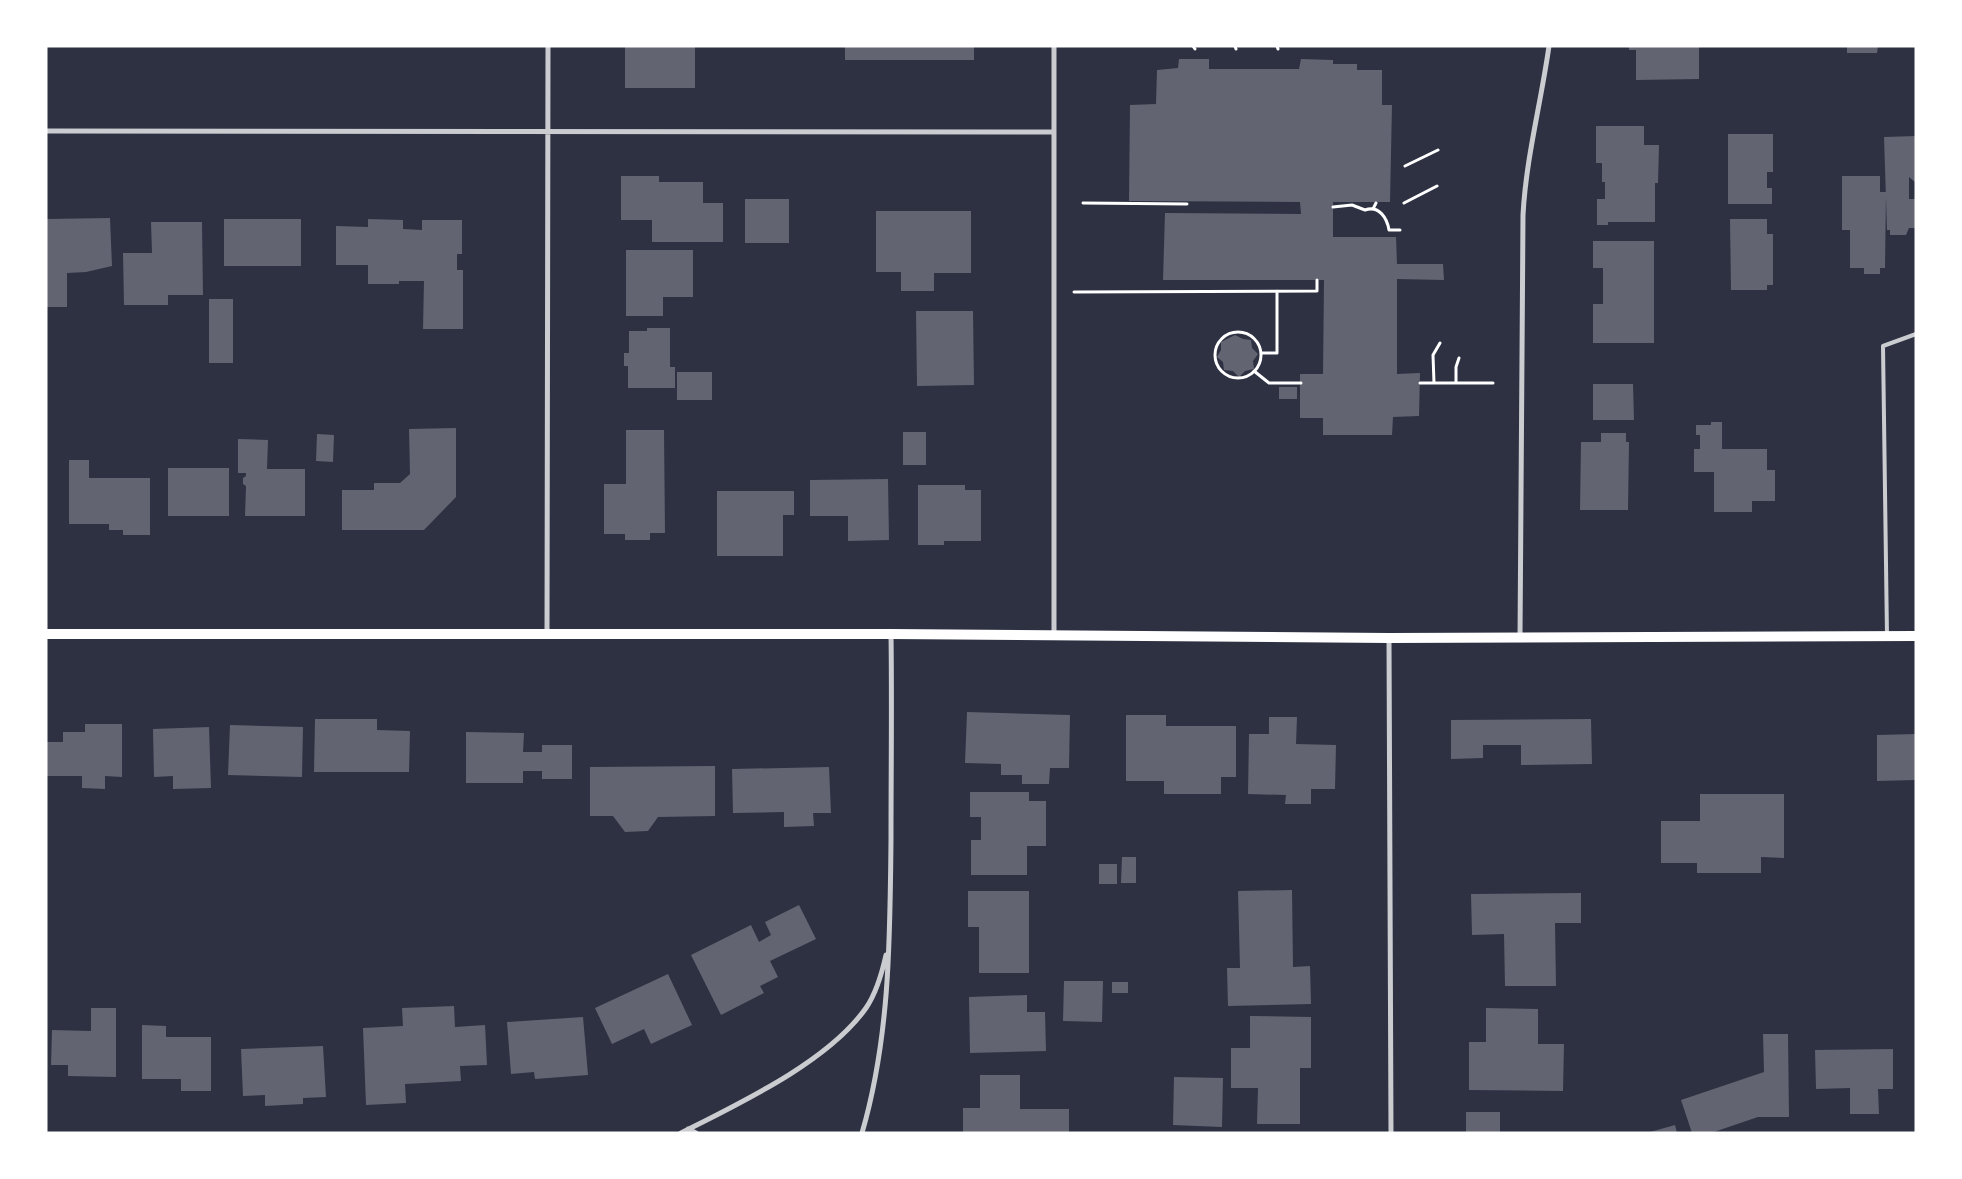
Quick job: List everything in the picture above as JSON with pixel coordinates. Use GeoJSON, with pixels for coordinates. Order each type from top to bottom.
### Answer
{"type":"FeatureCollection","features":[{"type":"Feature","properties":{"kind":"main road"},"geometry":{"type":"LineString","coordinates":[[46,634],[891,634],[1390,638],[1916,636]]}},
{"type":"Feature","properties":{"kind":"street"},"geometry":{"type":"LineString","coordinates":[[547,635],[548,46]]}},
{"type":"Feature","properties":{"kind":"street"},"geometry":{"type":"LineString","coordinates":[[1054,46],[1054,635]]}},
{"type":"Feature","properties":{"kind":"street"},"geometry":{"type":"LineString","coordinates":[[1520,638],[1522,215],[1528,156],[1544,83],[1548,46]]}},
{"type":"Feature","properties":{"kind":"street"},"geometry":{"type":"LineString","coordinates":[[46,131],[1054,132]]}},
{"type":"Feature","properties":{"kind":"street"},"geometry":{"type":"LineString","coordinates":[[862,1133],[882,1040],[887,998],[890,941],[891,634]]}},
{"type":"Feature","properties":{"kind":"street"},"geometry":{"type":"LineString","coordinates":[[1390,638],[1391,1133]]}},
{"type":"Feature","properties":{"kind":"street"},"geometry":{"type":"LineString","coordinates":[[681,1133],[750,1098],[814,1056],[847,1030],[866,1007],[881,977],[890,941]]}},
{"type":"Feature","properties":{"kind":"street"},"geometry":{"type":"LineString","coordinates":[[688,1129],[696,1133]]}},
{"type":"Feature","properties":{"kind":"lane"},"geometry":{"type":"LineString","coordinates":[[1887,636],[1883,346],[1916,334]]}},
{"type":"Feature","properties":{"kind":"path"},"geometry":{"type":"LineString","coordinates":[[1405,166],[1438,150]]}},
{"type":"Feature","properties":{"kind":"path"},"geometry":{"type":"LineString","coordinates":[[1404,203],[1438,186]]}},
{"type":"Feature","properties":{"kind":"path"},"geometry":{"type":"LineString","coordinates":[[1083,203],[1186,204]]}},
{"type":"Feature","properties":{"kind":"path"},"geometry":{"type":"LineString","coordinates":[[1373,209],[1376,203]]}},
{"type":"Feature","properties":{"kind":"path"},"geometry":{"type":"LineString","coordinates":[[1333,207],[1352,205],[1366,210],[1373,209],[1385,217],[1389,230],[1400,230]]}},
{"type":"Feature","properties":{"kind":"path"},"geometry":{"type":"LineString","coordinates":[[1073,292],[1318,291],[1318,280]]}},
{"type":"Feature","properties":{"kind":"path"},"geometry":{"type":"LineString","coordinates":[[1261,354],[1277,354],[1277,291]]}},
{"type":"Feature","properties":{"kind":"path"},"geometry":{"type":"LineString","coordinates":[[1244,333],[1256,341],[1261,354],[1260,362],[1254,371],[1244,377],[1236,378],[1222,371],[1216,358],[1218,343],[1230,334],[1244,333]]}},
{"type":"Feature","properties":{"kind":"path"},"geometry":{"type":"LineString","coordinates":[[1434,383],[1433,355],[1440,344]]}},
{"type":"Feature","properties":{"kind":"path"},"geometry":{"type":"LineString","coordinates":[[1456,383],[1456,367],[1459,358]]}},
{"type":"Feature","properties":{"kind":"path"},"geometry":{"type":"LineString","coordinates":[[1254,371],[1270,383],[1301,383]]}},
{"type":"Feature","properties":{"kind":"path"},"geometry":{"type":"LineString","coordinates":[[1420,383],[1493,383]]}},
{"type":"Feature","properties":{"kind":"building"},"geometry":{"type":"Polygon","coordinates":[[[625,46],[695,46],[695,88],[625,88],[625,46]]]}},
{"type":"Feature","properties":{"kind":"building"},"geometry":{"type":"Polygon","coordinates":[[[845,46],[974,46],[974,60],[845,60],[845,46]]]}},
{"type":"Feature","properties":{"kind":"building"},"geometry":{"type":"Polygon","coordinates":[[[1629,46],[1699,46],[1699,79],[1636,80],[1636,50],[1629,50],[1629,46]]]}},
{"type":"Feature","properties":{"kind":"building"},"geometry":{"type":"Polygon","coordinates":[[[1847,46],[1878,46],[1877,53],[1847,53],[1847,46]]]}},
{"type":"Feature","properties":{"kind":"building"},"geometry":{"type":"Polygon","coordinates":[[[1179,59],[1209,59],[1209,69],[1299,69],[1301,59],[1333,60],[1333,64],[1357,64],[1357,70],[1382,70],[1382,105],[1392,105],[1390,202],[1333,202],[1333,237],[1396,237],[1397,264],[1443,264],[1444,280],[1397,279],[1397,374],[1420,373],[1419,416],[1393,417],[1392,435],[1323,435],[1323,418],[1300,418],[1300,374],[1323,374],[1324,280],[1163,280],[1165,213],[1301,214],[1300,202],[1129,201],[1130,105],[1156,104],[1157,70],[1178,68],[1179,59]]]}},
{"type":"Feature","properties":{"kind":"building"},"geometry":{"type":"Polygon","coordinates":[[[1596,126],[1644,126],[1644,145],[1659,145],[1658,183],[1655,183],[1655,222],[1608,222],[1608,225],[1597,225],[1597,199],[1605,199],[1605,182],[1602,182],[1602,163],[1596,163],[1596,126]]]}},
{"type":"Feature","properties":{"kind":"building"},"geometry":{"type":"Polygon","coordinates":[[[1728,134],[1773,134],[1773,172],[1767,172],[1767,188],[1772,188],[1772,204],[1728,204],[1728,134]]]}},
{"type":"Feature","properties":{"kind":"building"},"geometry":{"type":"Polygon","coordinates":[[[1916,136],[1916,183],[1909,177],[1909,199],[1916,199],[1916,228],[1909,228],[1906,235],[1890,235],[1890,230],[1887,230],[1884,137],[1916,136]]]}},
{"type":"Feature","properties":{"kind":"building"},"geometry":{"type":"Polygon","coordinates":[[[621,176],[659,176],[659,182],[703,182],[703,203],[723,203],[723,242],[652,242],[652,220],[621,220],[621,176]]]}},
{"type":"Feature","properties":{"kind":"building"},"geometry":{"type":"Polygon","coordinates":[[[1842,176],[1880,176],[1880,192],[1886,192],[1885,268],[1880,268],[1880,274],[1864,274],[1864,268],[1850,268],[1850,230],[1842,230],[1842,176]]]}},
{"type":"Feature","properties":{"kind":"building"},"geometry":{"type":"Polygon","coordinates":[[[745,199],[789,199],[789,243],[745,243],[745,199]]]}},
{"type":"Feature","properties":{"kind":"building"},"geometry":{"type":"Polygon","coordinates":[[[876,211],[971,211],[971,273],[934,273],[934,291],[901,291],[901,272],[876,272],[876,211]]]}},
{"type":"Feature","properties":{"kind":"building"},"geometry":{"type":"Polygon","coordinates":[[[110,218],[112,266],[86,272],[67,273],[67,307],[46,307],[46,219],[110,218]]]}},
{"type":"Feature","properties":{"kind":"building"},"geometry":{"type":"Polygon","coordinates":[[[224,219],[301,219],[301,266],[224,266],[224,219]]]}},
{"type":"Feature","properties":{"kind":"building"},"geometry":{"type":"Polygon","coordinates":[[[368,219],[403,220],[403,229],[422,230],[422,220],[462,220],[462,254],[457,254],[457,270],[463,270],[463,329],[423,329],[424,281],[399,281],[399,284],[368,284],[368,265],[336,265],[336,226],[368,227],[368,219]]]}},
{"type":"Feature","properties":{"kind":"building"},"geometry":{"type":"Polygon","coordinates":[[[1730,219],[1767,219],[1767,234],[1773,234],[1773,285],[1767,285],[1767,290],[1731,290],[1730,219]]]}},
{"type":"Feature","properties":{"kind":"building"},"geometry":{"type":"Polygon","coordinates":[[[151,222],[202,222],[203,295],[168,295],[168,305],[124,305],[123,253],[152,253],[151,222]]]}},
{"type":"Feature","properties":{"kind":"building"},"geometry":{"type":"Polygon","coordinates":[[[1593,241],[1654,241],[1654,343],[1593,343],[1593,304],[1603,304],[1603,268],[1593,268],[1593,241]]]}},
{"type":"Feature","properties":{"kind":"building"},"geometry":{"type":"Polygon","coordinates":[[[626,250],[693,250],[693,297],[663,297],[663,316],[626,316],[626,250]]]}},
{"type":"Feature","properties":{"kind":"building"},"geometry":{"type":"Polygon","coordinates":[[[209,299],[233,299],[233,363],[209,363],[209,299]]]}},
{"type":"Feature","properties":{"kind":"building"},"geometry":{"type":"Polygon","coordinates":[[[916,311],[973,311],[974,385],[917,386],[916,311]]]}},
{"type":"Feature","properties":{"kind":"building"},"geometry":{"type":"Polygon","coordinates":[[[647,328],[670,328],[670,367],[675,367],[675,388],[628,388],[628,366],[624,366],[624,353],[629,353],[629,331],[647,331],[647,328]]]}},
{"type":"Feature","properties":{"kind":"building"},"geometry":{"type":"Polygon","coordinates":[[[1235,335],[1251,340],[1252,348],[1258,354],[1253,361],[1254,369],[1245,371],[1239,377],[1233,371],[1224,370],[1223,362],[1217,357],[1221,350],[1221,342],[1235,335]]]}},
{"type":"Feature","properties":{"kind":"building"},"geometry":{"type":"Polygon","coordinates":[[[677,372],[712,372],[712,400],[677,400],[677,372]]]}},
{"type":"Feature","properties":{"kind":"building"},"geometry":{"type":"Polygon","coordinates":[[[1593,384],[1633,384],[1634,420],[1593,420],[1593,384]]]}},
{"type":"Feature","properties":{"kind":"building"},"geometry":{"type":"Polygon","coordinates":[[[1279,387],[1297,387],[1297,399],[1279,399],[1279,387]]]}},
{"type":"Feature","properties":{"kind":"building"},"geometry":{"type":"Polygon","coordinates":[[[1711,422],[1722,422],[1722,449],[1767,449],[1767,470],[1775,470],[1775,501],[1752,501],[1752,512],[1714,512],[1714,472],[1694,472],[1694,449],[1700,449],[1700,435],[1696,435],[1696,425],[1711,425],[1711,422]]]}},
{"type":"Feature","properties":{"kind":"building"},"geometry":{"type":"Polygon","coordinates":[[[456,428],[456,497],[424,530],[342,530],[342,490],[374,490],[374,483],[400,483],[410,474],[409,429],[456,428]]]}},
{"type":"Feature","properties":{"kind":"building"},"geometry":{"type":"Polygon","coordinates":[[[626,430],[664,430],[665,533],[650,533],[650,540],[625,540],[625,534],[604,534],[604,484],[626,484],[626,430]]]}},
{"type":"Feature","properties":{"kind":"building"},"geometry":{"type":"Polygon","coordinates":[[[903,432],[926,432],[926,465],[903,465],[903,432]]]}},
{"type":"Feature","properties":{"kind":"building"},"geometry":{"type":"Polygon","coordinates":[[[1601,433],[1626,433],[1626,442],[1629,442],[1628,510],[1580,510],[1581,442],[1601,442],[1601,433]]]}},
{"type":"Feature","properties":{"kind":"building"},"geometry":{"type":"Polygon","coordinates":[[[317,434],[334,435],[333,462],[316,461],[317,434]]]}},
{"type":"Feature","properties":{"kind":"building"},"geometry":{"type":"Polygon","coordinates":[[[238,439],[268,440],[267,469],[305,469],[305,516],[245,516],[246,486],[243,484],[243,478],[246,476],[246,473],[238,473],[238,439]]]}},
{"type":"Feature","properties":{"kind":"building"},"geometry":{"type":"Polygon","coordinates":[[[69,460],[89,460],[89,478],[150,478],[150,535],[123,535],[123,530],[109,530],[109,524],[69,524],[69,460]]]}},
{"type":"Feature","properties":{"kind":"building"},"geometry":{"type":"Polygon","coordinates":[[[168,468],[229,468],[229,516],[168,516],[168,468]]]}},
{"type":"Feature","properties":{"kind":"building"},"geometry":{"type":"Polygon","coordinates":[[[888,479],[889,540],[848,541],[848,516],[810,516],[810,480],[888,479]]]}},
{"type":"Feature","properties":{"kind":"building"},"geometry":{"type":"Polygon","coordinates":[[[918,485],[965,485],[965,490],[981,490],[981,541],[944,541],[944,545],[918,545],[918,485]]]}},
{"type":"Feature","properties":{"kind":"building"},"geometry":{"type":"Polygon","coordinates":[[[717,491],[794,491],[794,515],[783,515],[783,556],[717,556],[717,491]]]}},
{"type":"Feature","properties":{"kind":"building"},"geometry":{"type":"Polygon","coordinates":[[[967,712],[1070,715],[1069,768],[1050,768],[1049,784],[1022,784],[1022,775],[1001,775],[1001,764],[965,763],[967,712]]]}},
{"type":"Feature","properties":{"kind":"building"},"geometry":{"type":"Polygon","coordinates":[[[1126,715],[1166,715],[1166,726],[1236,726],[1236,777],[1221,777],[1221,794],[1164,794],[1164,781],[1126,781],[1126,715]]]}},
{"type":"Feature","properties":{"kind":"building"},"geometry":{"type":"Polygon","coordinates":[[[1269,717],[1297,717],[1296,744],[1336,745],[1335,789],[1311,789],[1311,804],[1285,804],[1286,795],[1248,794],[1249,734],[1269,734],[1269,717]]]}},
{"type":"Feature","properties":{"kind":"building"},"geometry":{"type":"Polygon","coordinates":[[[315,719],[377,719],[377,730],[410,731],[409,772],[314,772],[315,719]]]}},
{"type":"Feature","properties":{"kind":"building"},"geometry":{"type":"Polygon","coordinates":[[[1591,719],[1592,764],[1521,765],[1521,745],[1483,745],[1483,758],[1451,759],[1451,720],[1591,719]]]}},
{"type":"Feature","properties":{"kind":"building"},"geometry":{"type":"Polygon","coordinates":[[[85,724],[122,724],[122,777],[105,776],[105,789],[82,788],[82,776],[46,776],[46,742],[63,742],[63,732],[85,732],[85,724]]]}},
{"type":"Feature","properties":{"kind":"building"},"geometry":{"type":"Polygon","coordinates":[[[230,725],[303,727],[302,777],[228,775],[230,725]]]}},
{"type":"Feature","properties":{"kind":"building"},"geometry":{"type":"Polygon","coordinates":[[[209,727],[211,788],[173,789],[173,776],[154,777],[153,729],[209,727]]]}},
{"type":"Feature","properties":{"kind":"building"},"geometry":{"type":"Polygon","coordinates":[[[466,732],[524,733],[523,752],[542,752],[542,745],[572,745],[572,779],[542,779],[542,771],[523,771],[523,783],[466,783],[466,732]]]}},
{"type":"Feature","properties":{"kind":"building"},"geometry":{"type":"Polygon","coordinates":[[[1916,734],[1916,780],[1877,781],[1877,735],[1916,734]]]}},
{"type":"Feature","properties":{"kind":"building"},"geometry":{"type":"Polygon","coordinates":[[[715,766],[715,816],[658,817],[648,831],[625,832],[613,816],[590,816],[590,767],[715,766]]]}},
{"type":"Feature","properties":{"kind":"building"},"geometry":{"type":"Polygon","coordinates":[[[829,767],[831,813],[813,813],[814,826],[784,827],[784,812],[733,813],[732,769],[829,767]]]}},
{"type":"Feature","properties":{"kind":"building"},"geometry":{"type":"Polygon","coordinates":[[[970,792],[1029,792],[1029,801],[1046,801],[1046,846],[1027,846],[1027,875],[971,875],[971,840],[981,840],[981,817],[970,817],[970,792]]]}},
{"type":"Feature","properties":{"kind":"building"},"geometry":{"type":"Polygon","coordinates":[[[1700,794],[1784,794],[1784,858],[1761,857],[1761,873],[1697,873],[1697,863],[1661,863],[1661,821],[1700,821],[1700,794]]]}},
{"type":"Feature","properties":{"kind":"building"},"geometry":{"type":"Polygon","coordinates":[[[1122,857],[1136,857],[1136,883],[1121,883],[1122,857]]]}},
{"type":"Feature","properties":{"kind":"building"},"geometry":{"type":"Polygon","coordinates":[[[1099,864],[1117,864],[1117,884],[1099,884],[1099,864]]]}},
{"type":"Feature","properties":{"kind":"building"},"geometry":{"type":"Polygon","coordinates":[[[1292,890],[1293,967],[1310,966],[1311,1004],[1228,1006],[1227,968],[1240,968],[1238,891],[1292,890]]]}},
{"type":"Feature","properties":{"kind":"building"},"geometry":{"type":"Polygon","coordinates":[[[968,891],[1029,891],[1029,973],[979,973],[979,927],[968,927],[968,891]]]}},
{"type":"Feature","properties":{"kind":"building"},"geometry":{"type":"Polygon","coordinates":[[[1581,893],[1581,923],[1555,923],[1556,986],[1505,986],[1504,934],[1472,935],[1471,894],[1581,893]]]}},
{"type":"Feature","properties":{"kind":"building"},"geometry":{"type":"Polygon","coordinates":[[[799,905],[816,939],[770,961],[778,977],[760,986],[764,993],[721,1015],[691,955],[751,925],[759,942],[771,935],[765,922],[799,905]]]}},
{"type":"Feature","properties":{"kind":"building"},"geometry":{"type":"Polygon","coordinates":[[[668,974],[692,1025],[651,1044],[644,1029],[612,1044],[595,1008],[668,974]]]}},
{"type":"Feature","properties":{"kind":"building"},"geometry":{"type":"Polygon","coordinates":[[[1064,981],[1103,981],[1102,1022],[1063,1021],[1064,981]]]}},
{"type":"Feature","properties":{"kind":"building"},"geometry":{"type":"Polygon","coordinates":[[[1112,982],[1128,982],[1128,993],[1112,993],[1112,982]]]}},
{"type":"Feature","properties":{"kind":"building"},"geometry":{"type":"Polygon","coordinates":[[[1027,995],[1027,1012],[1045,1012],[1046,1051],[970,1053],[969,997],[1027,995]]]}},
{"type":"Feature","properties":{"kind":"building"},"geometry":{"type":"Polygon","coordinates":[[[454,1006],[455,1027],[485,1025],[487,1065],[460,1066],[461,1081],[405,1084],[406,1103],[366,1105],[363,1028],[403,1026],[402,1008],[454,1006]]]}},
{"type":"Feature","properties":{"kind":"building"},"geometry":{"type":"Polygon","coordinates":[[[91,1008],[116,1008],[116,1077],[68,1076],[68,1065],[51,1065],[52,1030],[91,1031],[91,1008]]]}},
{"type":"Feature","properties":{"kind":"building"},"geometry":{"type":"Polygon","coordinates":[[[1486,1008],[1538,1009],[1538,1044],[1564,1044],[1563,1091],[1469,1090],[1469,1042],[1486,1042],[1486,1008]]]}},
{"type":"Feature","properties":{"kind":"building"},"geometry":{"type":"Polygon","coordinates":[[[1250,1016],[1311,1017],[1311,1068],[1300,1068],[1300,1124],[1257,1124],[1258,1088],[1231,1088],[1231,1048],[1250,1048],[1250,1016]]]}},
{"type":"Feature","properties":{"kind":"building"},"geometry":{"type":"Polygon","coordinates":[[[583,1017],[588,1075],[535,1079],[534,1072],[511,1074],[507,1022],[583,1017]]]}},
{"type":"Feature","properties":{"kind":"building"},"geometry":{"type":"Polygon","coordinates":[[[142,1025],[166,1026],[166,1037],[211,1037],[211,1091],[181,1091],[181,1079],[142,1079],[142,1025]]]}},
{"type":"Feature","properties":{"kind":"building"},"geometry":{"type":"Polygon","coordinates":[[[1763,1034],[1788,1034],[1789,1117],[1758,1117],[1711,1133],[1692,1133],[1681,1100],[1764,1072],[1763,1034]]]}},
{"type":"Feature","properties":{"kind":"building"},"geometry":{"type":"Polygon","coordinates":[[[323,1046],[326,1097],[303,1098],[303,1104],[265,1106],[265,1095],[243,1096],[241,1049],[323,1046]]]}},
{"type":"Feature","properties":{"kind":"building"},"geometry":{"type":"Polygon","coordinates":[[[1893,1049],[1893,1089],[1878,1089],[1879,1114],[1850,1114],[1850,1088],[1816,1089],[1815,1050],[1893,1049]]]}},
{"type":"Feature","properties":{"kind":"building"},"geometry":{"type":"Polygon","coordinates":[[[980,1075],[1020,1075],[1020,1109],[1069,1109],[1069,1133],[963,1133],[963,1108],[980,1108],[980,1075]]]}},
{"type":"Feature","properties":{"kind":"building"},"geometry":{"type":"Polygon","coordinates":[[[1174,1077],[1223,1078],[1222,1127],[1173,1125],[1174,1077]]]}},
{"type":"Feature","properties":{"kind":"building"},"geometry":{"type":"Polygon","coordinates":[[[1466,1112],[1500,1112],[1500,1133],[1466,1133],[1466,1112]]]}},
{"type":"Feature","properties":{"kind":"building"},"geometry":{"type":"Polygon","coordinates":[[[1675,1125],[1677,1133],[1650,1132],[1675,1125]]]}}]}
